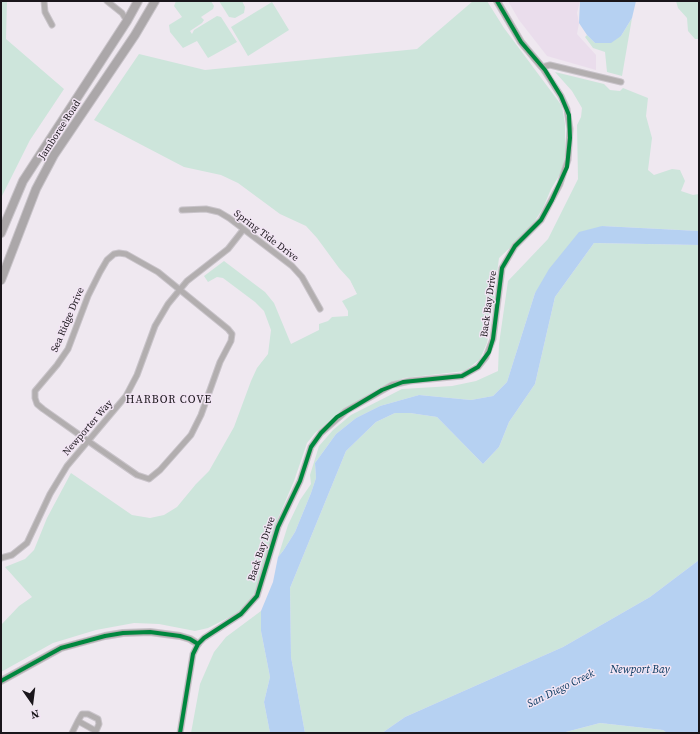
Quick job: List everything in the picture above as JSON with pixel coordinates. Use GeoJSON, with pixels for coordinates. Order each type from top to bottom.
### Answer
{"type":"FeatureCollection","features":[{"type":"Feature","properties":{"kind":"main road","name":"Jamboree Road"},"geometry":{"type":"LineString","coordinates":[[1,233],[23,181],[127,22],[138,1]]}},
{"type":"Feature","properties":{"kind":"main road","name":"Jamboree Road"},"geometry":{"type":"LineString","coordinates":[[1,280],[19,230],[39,182],[54,156],[135,35],[155,1]]}},
{"type":"Feature","properties":{"kind":"street"},"geometry":{"type":"LineString","coordinates":[[44,1],[45,12],[52,25]]}},
{"type":"Feature","properties":{"kind":"street"},"geometry":{"type":"LineString","coordinates":[[107,1],[122,13],[127,22]]}},
{"type":"Feature","properties":{"kind":"street","name":"Back Bay Drive"},"geometry":{"type":"LineString","coordinates":[[180,733],[191,664],[198,644],[211,632],[241,614],[257,596],[278,527],[300,481],[311,447],[328,425],[346,411],[392,385],[410,381],[462,376],[478,367],[486,357],[493,339],[502,268],[515,246],[541,220],[560,184],[568,160],[570,129],[568,109],[561,96],[542,67],[521,42],[497,1]]}},
{"type":"Feature","properties":{"kind":"street"},"geometry":{"type":"LineString","coordinates":[[542,67],[550,65],[621,82]]}},
{"type":"Feature","properties":{"kind":"street","name":"Spring Tide Drive"},"geometry":{"type":"LineString","coordinates":[[182,210],[206,209],[219,212],[229,218],[292,266],[302,277],[320,309]]}},
{"type":"Feature","properties":{"kind":"street","name":"Newporter Way"},"geometry":{"type":"LineString","coordinates":[[1,558],[12,555],[27,542],[59,478],[71,460],[126,396],[137,376],[155,326],[179,290],[196,273],[228,248],[243,230]]}},
{"type":"Feature","properties":{"kind":"street","name":"Sea Ridge Drive"},"geometry":{"type":"LineString","coordinates":[[88,440],[37,404],[35,391],[57,366],[68,348],[88,296],[100,272],[114,254],[126,254],[150,266],[179,290]]}},
{"type":"Feature","properties":{"kind":"street"},"geometry":{"type":"LineString","coordinates":[[88,440],[138,475],[150,479],[191,435],[205,405],[220,362],[231,341],[232,334],[228,329],[179,290]]}},
{"type":"Feature","properties":{"kind":"street"},"geometry":{"type":"LineString","coordinates":[[1,681],[61,648],[123,633],[165,634],[190,639],[198,644]]}},
{"type":"Feature","properties":{"kind":"street"},"geometry":{"type":"LineString","coordinates":[[1,685],[16,672]]}},
{"type":"Feature","properties":{"kind":"street"},"geometry":{"type":"LineString","coordinates":[[72,733],[78,722]]}},
{"type":"Feature","properties":{"kind":"shaded area"},"geometry":{"type":"Polygon","coordinates":[[[508,1],[580,1],[577,13],[579,23],[577,34],[596,55],[596,70],[547,56],[519,20],[508,1]]]}},
{"type":"Feature","properties":{"kind":"green space"},"geometry":{"type":"Polygon","coordinates":[[[1,1],[7,1],[6,39],[64,89],[30,140],[1,198],[1,1]]]}},
{"type":"Feature","properties":{"kind":"green space"},"geometry":{"type":"Polygon","coordinates":[[[176,1],[211,1],[214,6],[213,9],[201,17],[204,20],[202,23],[190,31],[192,34],[194,30],[217,16],[221,17],[237,42],[208,58],[197,41],[183,48],[170,32],[169,25],[182,17],[174,6],[176,1]]]}},
{"type":"Feature","properties":{"kind":"green space"},"geometry":{"type":"Polygon","coordinates":[[[219,1],[242,1],[245,7],[244,13],[235,18],[229,17],[219,1]]]}},
{"type":"Feature","properties":{"kind":"green space"},"geometry":{"type":"Polygon","coordinates":[[[473,1],[487,1],[504,28],[562,106],[565,124],[565,155],[562,171],[551,189],[543,208],[530,229],[499,258],[490,328],[487,343],[480,359],[465,371],[404,378],[384,386],[341,411],[315,433],[307,443],[294,481],[276,523],[257,589],[245,607],[232,616],[208,628],[195,631],[159,624],[134,623],[96,630],[53,643],[1,672],[1,625],[19,606],[32,597],[5,567],[25,559],[34,550],[47,518],[71,473],[132,515],[150,518],[164,515],[177,507],[209,471],[234,427],[257,368],[268,354],[271,330],[264,311],[255,302],[223,278],[217,277],[208,282],[204,276],[224,261],[265,292],[274,303],[291,344],[319,330],[319,324],[328,321],[332,317],[348,316],[348,311],[342,301],[357,294],[350,280],[306,226],[280,214],[238,183],[221,175],[184,167],[94,120],[139,54],[205,70],[417,49],[473,1]]]}},
{"type":"Feature","properties":{"kind":"green space"},"geometry":{"type":"Polygon","coordinates":[[[676,1],[699,1],[699,39],[695,39],[688,31],[687,18],[678,8],[676,1]]]}},
{"type":"Feature","properties":{"kind":"green space"},"geometry":{"type":"Polygon","coordinates":[[[272,2],[289,30],[248,56],[231,27],[272,2]]]}},
{"type":"Feature","properties":{"kind":"green space"},"geometry":{"type":"Polygon","coordinates":[[[632,18],[622,76],[607,72],[605,52],[593,48],[585,37],[587,35],[595,43],[621,36],[632,18]]]}},
{"type":"Feature","properties":{"kind":"green space"},"geometry":{"type":"Polygon","coordinates":[[[555,72],[604,84],[610,90],[620,91],[623,88],[648,98],[646,116],[652,138],[648,170],[654,175],[672,169],[680,170],[685,181],[681,191],[693,195],[699,194],[699,231],[602,226],[535,293],[507,382],[493,396],[471,400],[419,395],[380,406],[356,418],[336,434],[315,463],[316,478],[311,493],[295,532],[278,557],[288,525],[300,500],[311,484],[310,475],[319,446],[333,430],[351,415],[402,389],[452,386],[476,381],[498,371],[499,344],[508,281],[548,239],[578,179],[577,125],[581,117],[582,108],[572,91],[555,72]]]}},
{"type":"Feature","properties":{"kind":"green space"},"geometry":{"type":"Polygon","coordinates":[[[594,243],[699,245],[699,560],[650,597],[563,647],[405,717],[382,733],[305,733],[291,657],[290,588],[346,451],[376,422],[395,413],[410,413],[437,417],[483,464],[499,447],[509,422],[535,384],[555,297],[594,243]]]}},
{"type":"Feature","properties":{"kind":"green space"},"geometry":{"type":"Polygon","coordinates":[[[261,611],[261,631],[270,677],[264,702],[270,733],[191,733],[200,684],[214,652],[226,637],[261,611]]]}},
{"type":"Feature","properties":{"kind":"green space"},"geometry":{"type":"Polygon","coordinates":[[[600,723],[663,730],[667,733],[562,733],[600,723]]]}},
{"type":"Feature","properties":{"kind":"water"},"geometry":{"type":"Polygon","coordinates":[[[580,1],[636,1],[632,18],[621,36],[611,43],[595,43],[587,35],[579,23],[580,1]]]}},
{"type":"Feature","properties":{"kind":"water"},"geometry":{"type":"Polygon","coordinates":[[[602,226],[699,231],[699,245],[594,243],[555,297],[535,384],[509,422],[499,447],[483,464],[437,417],[410,413],[395,413],[376,422],[346,451],[290,588],[291,657],[305,733],[270,733],[264,702],[270,677],[261,631],[261,611],[273,582],[278,557],[295,532],[311,493],[316,478],[315,463],[336,434],[356,418],[380,406],[419,395],[471,400],[493,396],[507,382],[535,293],[549,269],[579,232],[602,226]]]}},
{"type":"Feature","properties":{"kind":"water","name":"Newport Bay"},"geometry":{"type":"Polygon","coordinates":[[[699,560],[699,733],[667,733],[663,730],[600,723],[562,733],[382,733],[405,717],[563,647],[650,597],[699,560]]]}},
{"type":"Feature","properties":{"kind":"cycle path"},"geometry":{"type":"LineString","coordinates":[[180,733],[193,654],[198,644],[204,638],[241,614],[257,596],[278,527],[300,481],[311,447],[321,433],[337,417],[382,390],[403,382],[462,376],[478,367],[489,352],[493,339],[502,268],[515,246],[541,220],[552,200],[567,167],[570,138],[569,115],[561,96],[545,70],[521,42],[497,1]]}},
{"type":"Feature","properties":{"kind":"cycle path"},"geometry":{"type":"LineString","coordinates":[[1,681],[61,648],[105,636],[123,633],[150,632],[180,636],[190,639],[198,644]]}},
{"type":"Feature","properties":{"kind":"district","name":"HARBOR COVE"},"geometry":{"type":"Point","coordinates":[169,400]}},
{"type":"Feature","properties":{"kind":"water label","name":"San Diego Creek"},"geometry":{"type":"Point","coordinates":[561,689]}}]}
